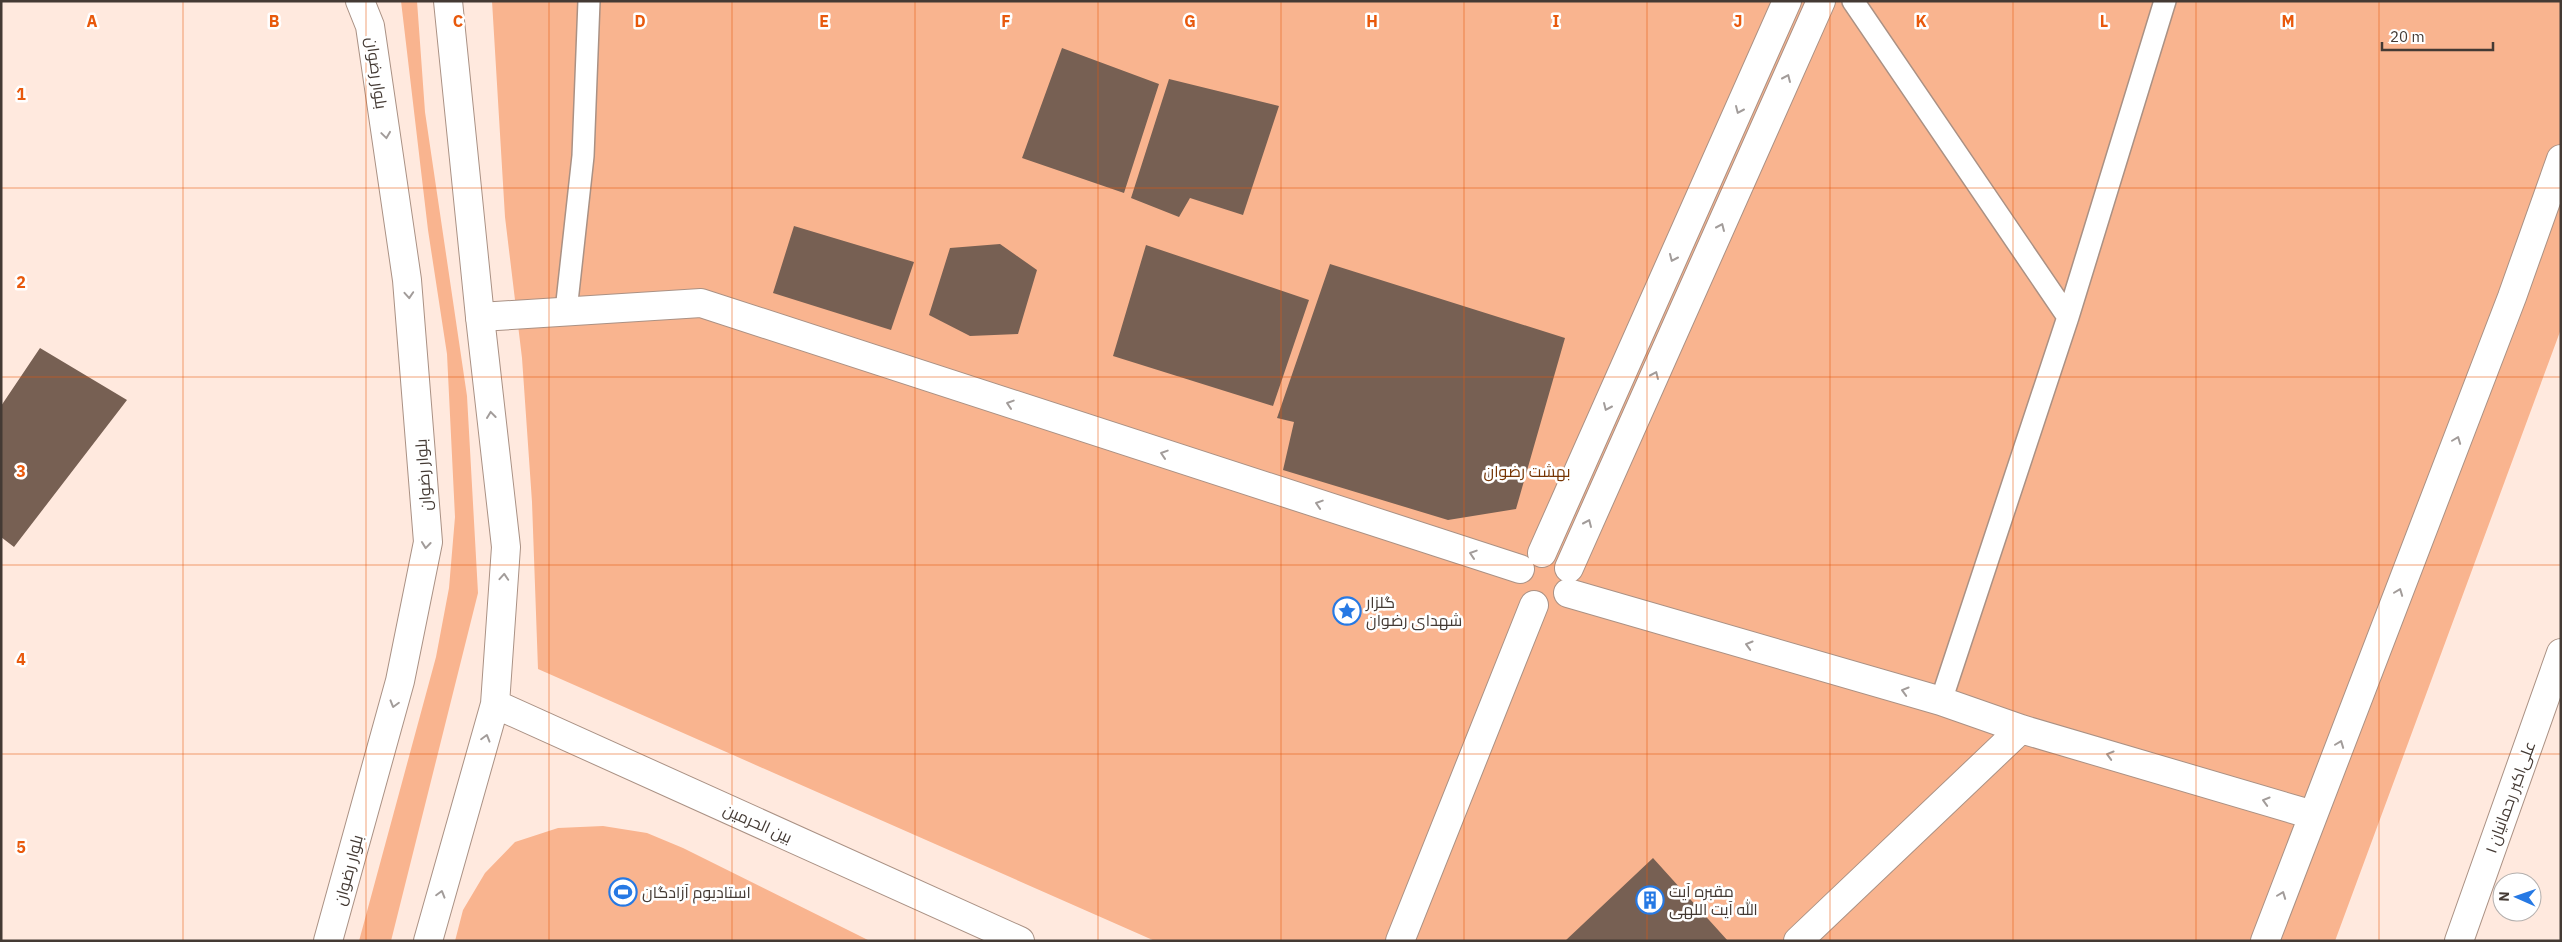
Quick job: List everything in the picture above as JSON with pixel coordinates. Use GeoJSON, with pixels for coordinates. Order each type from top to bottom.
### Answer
{"type":"FeatureCollection","features":[{"type":"Feature","properties":{"kind":"street","name":"بلوار رضوان"},"geometry":{"type":"LineString","coordinates":[[328,941],[400,681],[428,542],[407,280],[370,26],[360,1]]}},
{"type":"Feature","properties":{"kind":"street"},"geometry":{"type":"LineString","coordinates":[[428,941],[495,704],[506,547],[448,1]]}},
{"type":"Feature","properties":{"kind":"street"},"geometry":{"type":"LineString","coordinates":[[1542,553],[1787,1]]}},
{"type":"Feature","properties":{"kind":"street"},"geometry":{"type":"LineString","coordinates":[[1821,1],[1568,580],[1556,605],[1547,608],[1534,606],[1522,596],[1518,588],[1520,570],[1531,557],[1542,553],[1556,556],[1568,580],[1941,701],[2021,729],[2313,815]]}},
{"type":"Feature","properties":{"kind":"street"},"geometry":{"type":"LineString","coordinates":[[2265,941],[2512,298],[2561,159]]}},
{"type":"Feature","properties":{"kind":"street"},"geometry":{"type":"LineString","coordinates":[[480,316],[700,304],[1520,570]]}},
{"type":"Feature","properties":{"kind":"street"},"geometry":{"type":"LineString","coordinates":[[1400,941],[1534,606]]}},
{"type":"Feature","properties":{"kind":"street","name":"علی‌اکبر رحمانیان ۱"},"geometry":{"type":"LineString","coordinates":[[2459,941],[2561,654]]}},
{"type":"Feature","properties":{"kind":"street","name":"بین الحرمین"},"geometry":{"type":"LineString","coordinates":[[495,704],[1020,941]]}},
{"type":"Feature","properties":{"kind":"street"},"geometry":{"type":"LineString","coordinates":[[1798,941],[2021,729]]}},
{"type":"Feature","properties":{"kind":"lane"},"geometry":{"type":"LineString","coordinates":[[566,311],[583,156],[589,1]]}},
{"type":"Feature","properties":{"kind":"lane"},"geometry":{"type":"LineString","coordinates":[[1853,1],[2068,317]]}},
{"type":"Feature","properties":{"kind":"lane"},"geometry":{"type":"LineString","coordinates":[[1941,701],[2068,317],[2165,1]]}},
{"type":"Feature","properties":{"kind":"green space"},"geometry":{"type":"Polygon","coordinates":[[[401,1],[417,1],[425,112],[467,396],[478,593],[391,941],[359,941],[436,657],[449,588],[455,517],[447,354],[428,230],[401,1]]]}},
{"type":"Feature","properties":{"kind":"green space","name":"بهشت رضوان"},"geometry":{"type":"Polygon","coordinates":[[[492,1],[2561,1],[2561,329],[2335,941],[1155,941],[538,669],[532,502],[522,358],[505,217],[492,1]]]}},
{"type":"Feature","properties":{"kind":"green space","name":"استادیوم آزادگان"},"geometry":{"type":"Polygon","coordinates":[[[603,826],[647,833],[683,848],[870,941],[455,941],[463,910],[485,873],[515,842],[558,828],[603,826]]]}},
{"type":"Feature","properties":{"kind":"building"},"geometry":{"type":"Polygon","coordinates":[[[1062,48],[1159,84],[1124,193],[1022,158],[1062,48]]]}},
{"type":"Feature","properties":{"kind":"building"},"geometry":{"type":"Polygon","coordinates":[[[1169,79],[1279,106],[1243,215],[1190,198],[1179,217],[1131,198],[1169,79]]]}},
{"type":"Feature","properties":{"kind":"building"},"geometry":{"type":"Polygon","coordinates":[[[794,226],[914,262],[891,330],[773,293],[794,226]]]}},
{"type":"Feature","properties":{"kind":"building"},"geometry":{"type":"Polygon","coordinates":[[[1000,244],[1037,270],[1018,334],[970,336],[929,315],[950,248],[1000,244]]]}},
{"type":"Feature","properties":{"kind":"building"},"geometry":{"type":"Polygon","coordinates":[[[1146,245],[1309,300],[1273,406],[1113,356],[1146,245]]]}},
{"type":"Feature","properties":{"kind":"building"},"geometry":{"type":"Polygon","coordinates":[[[1330,264],[1565,338],[1516,509],[1448,520],[1283,470],[1294,422],[1277,418],[1330,264]]]}},
{"type":"Feature","properties":{"kind":"building"},"geometry":{"type":"Polygon","coordinates":[[[40,348],[127,400],[14,547],[1,537],[1,406],[40,348]]]}},
{"type":"Feature","properties":{"kind":"building","name":"مقبره آیت الله آیت اللهی"},"geometry":{"type":"Polygon","coordinates":[[[1653,858],[1728,941],[1565,941],[1653,858]]]}},
{"type":"Feature","properties":{"kind":"place","name":"گلزار شهدای رضوان"},"geometry":{"type":"Point","coordinates":[1347,611]}},
{"type":"Feature","properties":{"kind":"place","name":"استادیوم آزادگان"},"geometry":{"type":"Point","coordinates":[623,892]}},
{"type":"Feature","properties":{"kind":"place","name":"مقبره آیت الله آیت اللهی"},"geometry":{"type":"Point","coordinates":[1650,900]}}]}
